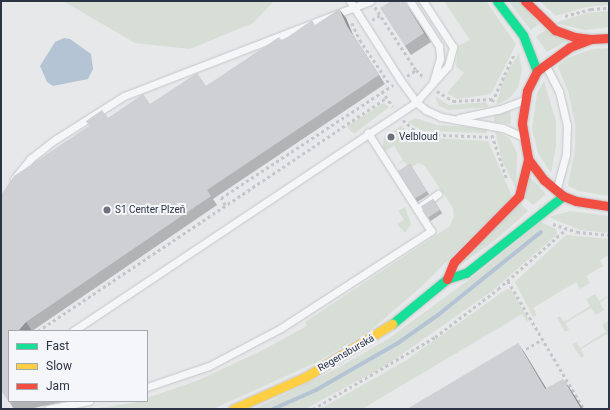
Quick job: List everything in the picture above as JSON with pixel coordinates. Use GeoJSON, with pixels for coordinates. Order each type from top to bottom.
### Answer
{"type":"FeatureCollection","features":[{"type":"Feature","properties":{"kind":"main road"},"geometry":{"type":"LineString","coordinates":[[497,1],[526,41],[537,71]]}},
{"type":"Feature","properties":{"kind":"main road"},"geometry":{"type":"LineString","coordinates":[[525,1],[556,30],[574,37],[592,39],[609,38]]}},
{"type":"Feature","properties":{"kind":"main road"},"geometry":{"type":"LineString","coordinates":[[592,39],[564,50],[537,71],[526,91],[524,100],[523,137],[528,160],[560,193],[587,205],[609,206]]}},
{"type":"Feature","properties":{"kind":"main road","name":"Regensburská"},"geometry":{"type":"LineString","coordinates":[[447,279],[454,262],[519,196],[528,160]]}},
{"type":"Feature","properties":{"kind":"main road","name":"Regensburská"},"geometry":{"type":"LineString","coordinates":[[233,409],[307,376],[359,346],[404,316],[447,279],[466,274],[538,214],[560,193]]}},
{"type":"Feature","properties":{"kind":"lane"},"geometry":{"type":"LineString","coordinates":[[7,188],[30,159],[56,139],[124,96],[336,14],[352,4],[370,1]]}},
{"type":"Feature","properties":{"kind":"lane"},"geometry":{"type":"LineString","coordinates":[[410,1],[439,46],[440,58],[432,84]]}},
{"type":"Feature","properties":{"kind":"lane"},"geometry":{"type":"LineString","coordinates":[[74,330],[416,102],[448,66],[453,47],[423,1]]}},
{"type":"Feature","properties":{"kind":"lane"},"geometry":{"type":"LineString","coordinates":[[352,4],[416,102],[433,115],[490,124],[523,137]]}},
{"type":"Feature","properties":{"kind":"lane"},"geometry":{"type":"LineString","coordinates":[[526,41],[546,65],[559,91],[567,125],[566,154],[560,193]]}},
{"type":"Feature","properties":{"kind":"lane"},"geometry":{"type":"LineString","coordinates":[[453,119],[498,110],[524,100]]}},
{"type":"Feature","properties":{"kind":"lane"},"geometry":{"type":"LineString","coordinates":[[148,387],[209,366],[281,328],[431,231],[368,133]]}},
{"type":"Feature","properties":{"kind":"lane"},"geometry":{"type":"LineString","coordinates":[[417,209],[438,194]]}},
{"type":"Feature","properties":{"kind":"lane"},"geometry":{"type":"LineString","coordinates":[[48,409],[85,402]]}},
{"type":"Feature","properties":{"kind":"path"},"geometry":{"type":"LineString","coordinates":[[370,1],[416,70],[444,97],[452,101],[493,99]]}},
{"type":"Feature","properties":{"kind":"path"},"geometry":{"type":"LineString","coordinates":[[560,18],[585,10],[609,8]]}},
{"type":"Feature","properties":{"kind":"path"},"geometry":{"type":"LineString","coordinates":[[336,14],[339,20],[346,17],[350,21],[360,40],[391,86]]}},
{"type":"Feature","properties":{"kind":"path"},"geometry":{"type":"LineString","coordinates":[[225,205],[221,198],[416,70]]}},
{"type":"Feature","properties":{"kind":"path"},"geometry":{"type":"LineString","coordinates":[[382,91],[407,126],[419,134],[492,137]]}},
{"type":"Feature","properties":{"kind":"path"},"geometry":{"type":"LineString","coordinates":[[42,330],[387,97]]}},
{"type":"Feature","properties":{"kind":"path"},"geometry":{"type":"LineString","coordinates":[[313,409],[405,357],[435,337],[508,281],[566,229]]}},
{"type":"Feature","properties":{"kind":"path"},"geometry":{"type":"LineString","coordinates":[[508,281],[584,409]]}},
{"type":"Feature","properties":{"kind":"path"},"geometry":{"type":"LineString","coordinates":[[517,355],[543,340]]}},
{"type":"Feature","properties":{"kind":"shaded area"},"geometry":{"type":"Polygon","coordinates":[[[63,1],[274,1],[253,23],[190,49],[135,43],[63,1]]]}},
{"type":"Feature","properties":{"kind":"shaded area"},"geometry":{"type":"Polygon","coordinates":[[[444,1],[486,1],[516,44],[491,94],[457,99],[447,93],[464,73],[456,66],[458,46],[470,40],[444,1]]]}},
{"type":"Feature","properties":{"kind":"shaded area"},"geometry":{"type":"Polygon","coordinates":[[[508,1],[519,1],[539,24],[531,30],[508,1]]]}},
{"type":"Feature","properties":{"kind":"shaded area"},"geometry":{"type":"Polygon","coordinates":[[[540,1],[609,1],[609,5],[586,7],[556,16],[540,1]]]}},
{"type":"Feature","properties":{"kind":"shaded area"},"geometry":{"type":"Polygon","coordinates":[[[609,11],[609,27],[585,30],[555,23],[586,13],[609,11]]]}},
{"type":"Feature","properties":{"kind":"shaded area"},"geometry":{"type":"Polygon","coordinates":[[[546,30],[569,40],[547,52],[536,37],[546,30]]]}},
{"type":"Feature","properties":{"kind":"shaded area"},"geometry":{"type":"Polygon","coordinates":[[[609,48],[609,196],[579,191],[568,186],[575,149],[575,124],[569,94],[558,66],[568,58],[592,49],[609,48]]]}},
{"type":"Feature","properties":{"kind":"shaded area"},"geometry":{"type":"Polygon","coordinates":[[[519,53],[522,70],[518,87],[510,98],[496,105],[504,78],[519,53]]]}},
{"type":"Feature","properties":{"kind":"shaded area"},"geometry":{"type":"Polygon","coordinates":[[[544,81],[556,122],[556,146],[551,173],[538,153],[532,129],[537,93],[544,81]]]}},
{"type":"Feature","properties":{"kind":"shaded area"},"geometry":{"type":"Polygon","coordinates":[[[435,96],[449,105],[487,102],[488,107],[449,110],[439,106],[435,96]]]}},
{"type":"Feature","properties":{"kind":"shaded area"},"geometry":{"type":"Polygon","coordinates":[[[383,103],[389,107],[355,133],[351,132],[347,126],[383,103]]]}},
{"type":"Feature","properties":{"kind":"shaded area"},"geometry":{"type":"Polygon","coordinates":[[[510,111],[511,124],[494,122],[494,115],[510,111]]]}},
{"type":"Feature","properties":{"kind":"shaded area"},"geometry":{"type":"Polygon","coordinates":[[[415,118],[437,125],[487,128],[487,131],[486,133],[422,131],[408,122],[415,118]]]}},
{"type":"Feature","properties":{"kind":"shaded area"},"geometry":{"type":"Polygon","coordinates":[[[401,126],[414,137],[488,141],[512,196],[421,287],[371,330],[317,362],[213,409],[91,409],[148,402],[148,398],[199,380],[261,351],[307,326],[305,322],[450,226],[454,216],[453,208],[425,166],[418,163],[409,169],[404,161],[397,166],[403,160],[394,146],[385,151],[383,147],[384,137],[401,126]]]}},
{"type":"Feature","properties":{"kind":"shaded area"},"geometry":{"type":"Polygon","coordinates":[[[495,130],[510,139],[517,153],[516,188],[502,161],[495,130]]]}},
{"type":"Feature","properties":{"kind":"shaded area"},"geometry":{"type":"Polygon","coordinates":[[[530,177],[546,194],[533,205],[524,197],[530,177]]]}},
{"type":"Feature","properties":{"kind":"shaded area"},"geometry":{"type":"Polygon","coordinates":[[[520,203],[528,211],[494,241],[453,270],[520,203]]]}},
{"type":"Feature","properties":{"kind":"shaded area"},"geometry":{"type":"Polygon","coordinates":[[[405,207],[411,224],[405,233],[397,224],[404,220],[398,211],[405,207]]]}},
{"type":"Feature","properties":{"kind":"shaded area"},"geometry":{"type":"Polygon","coordinates":[[[570,211],[609,216],[609,233],[580,230],[549,217],[570,211]]]}},
{"type":"Feature","properties":{"kind":"shaded area"},"geometry":{"type":"Polygon","coordinates":[[[541,222],[556,229],[557,234],[492,291],[385,366],[305,409],[275,409],[335,381],[383,354],[448,309],[542,232],[466,293],[396,344],[345,374],[286,403],[271,409],[254,409],[336,369],[388,339],[481,271],[541,222]]]}},
{"type":"Feature","properties":{"kind":"shaded area"},"geometry":{"type":"Polygon","coordinates":[[[566,235],[609,239],[609,255],[600,260],[603,266],[586,276],[590,283],[580,289],[576,282],[533,308],[537,315],[533,317],[515,282],[566,235]]]}},
{"type":"Feature","properties":{"kind":"shaded area"},"geometry":{"type":"Polygon","coordinates":[[[507,289],[512,291],[529,320],[527,321],[522,314],[362,409],[320,409],[405,361],[507,289]]]}},
{"type":"Feature","properties":{"kind":"shaded area"},"geometry":{"type":"Polygon","coordinates":[[[595,294],[599,301],[609,295],[600,303],[604,310],[596,315],[591,308],[565,323],[569,330],[565,332],[557,318],[560,316],[564,322],[590,306],[586,299],[595,294]]]}},
{"type":"Feature","properties":{"kind":"shaded area"},"geometry":{"type":"Polygon","coordinates":[[[609,320],[609,337],[607,334],[581,349],[584,356],[581,358],[572,344],[576,342],[580,348],[606,332],[602,325],[609,320]]]}},
{"type":"Feature","properties":{"kind":"water"},"geometry":{"type":"Polygon","coordinates":[[[64,38],[70,39],[91,54],[93,69],[88,79],[53,86],[47,82],[40,66],[55,42],[64,38]]]}},
{"type":"Feature","properties":{"kind":"building"},"geometry":{"type":"Polygon","coordinates":[[[391,1],[399,1],[400,3],[404,1],[424,33],[405,46],[380,8],[391,1]]]}},
{"type":"Feature","properties":{"kind":"building","name":"S1 Center Plzeň"},"geometry":{"type":"Polygon","coordinates":[[[339,9],[347,26],[379,75],[207,190],[211,196],[26,322],[19,330],[8,330],[8,400],[1,390],[1,195],[14,176],[89,126],[86,121],[102,110],[108,118],[143,94],[150,104],[197,73],[206,86],[279,37],[282,41],[312,20],[315,25],[339,9]]]}},
{"type":"Feature","properties":{"kind":"building"},"geometry":{"type":"Polygon","coordinates":[[[410,164],[427,191],[415,199],[398,171],[410,164]]]}},
{"type":"Feature","properties":{"kind":"building"},"geometry":{"type":"Polygon","coordinates":[[[433,199],[440,210],[428,217],[421,206],[433,199]]]}},
{"type":"Feature","properties":{"kind":"building"},"geometry":{"type":"Polygon","coordinates":[[[518,343],[545,389],[563,379],[581,409],[407,409],[518,343]]]}},
{"type":"Feature","properties":{"kind":"waterway"},"geometry":{"type":"LineString","coordinates":[[273,409],[316,390],[398,343],[438,315],[541,232]]}},
{"type":"Feature","properties":{"kind":"traffic: fast"},"geometry":{"type":"LineString","coordinates":[[497,1],[523,35],[537,71]]}},
{"type":"Feature","properties":{"kind":"traffic: fast"},"geometry":{"type":"LineString","coordinates":[[392,324],[447,279],[466,273],[563,196]]}},
{"type":"Feature","properties":{"kind":"traffic: slow"},"geometry":{"type":"LineString","coordinates":[[233,409],[307,376],[392,324]]}},
{"type":"Feature","properties":{"kind":"traffic: jam"},"geometry":{"type":"LineString","coordinates":[[525,1],[555,30],[574,37],[591,39]]}},
{"type":"Feature","properties":{"kind":"traffic: jam"},"geometry":{"type":"LineString","coordinates":[[609,38],[591,39],[570,47],[537,71],[527,91],[522,124],[528,159],[544,180],[563,196],[576,201],[609,206]]}},
{"type":"Feature","properties":{"kind":"traffic: jam"},"geometry":{"type":"LineString","coordinates":[[447,279],[454,262],[519,196],[528,159]]}},
{"type":"Feature","properties":{"kind":"place","name":"Velbloud"},"geometry":{"type":"Point","coordinates":[391,137]}},
{"type":"Feature","properties":{"kind":"place","name":"S1 Center Plzeň"},"geometry":{"type":"Point","coordinates":[107,210]}}]}
